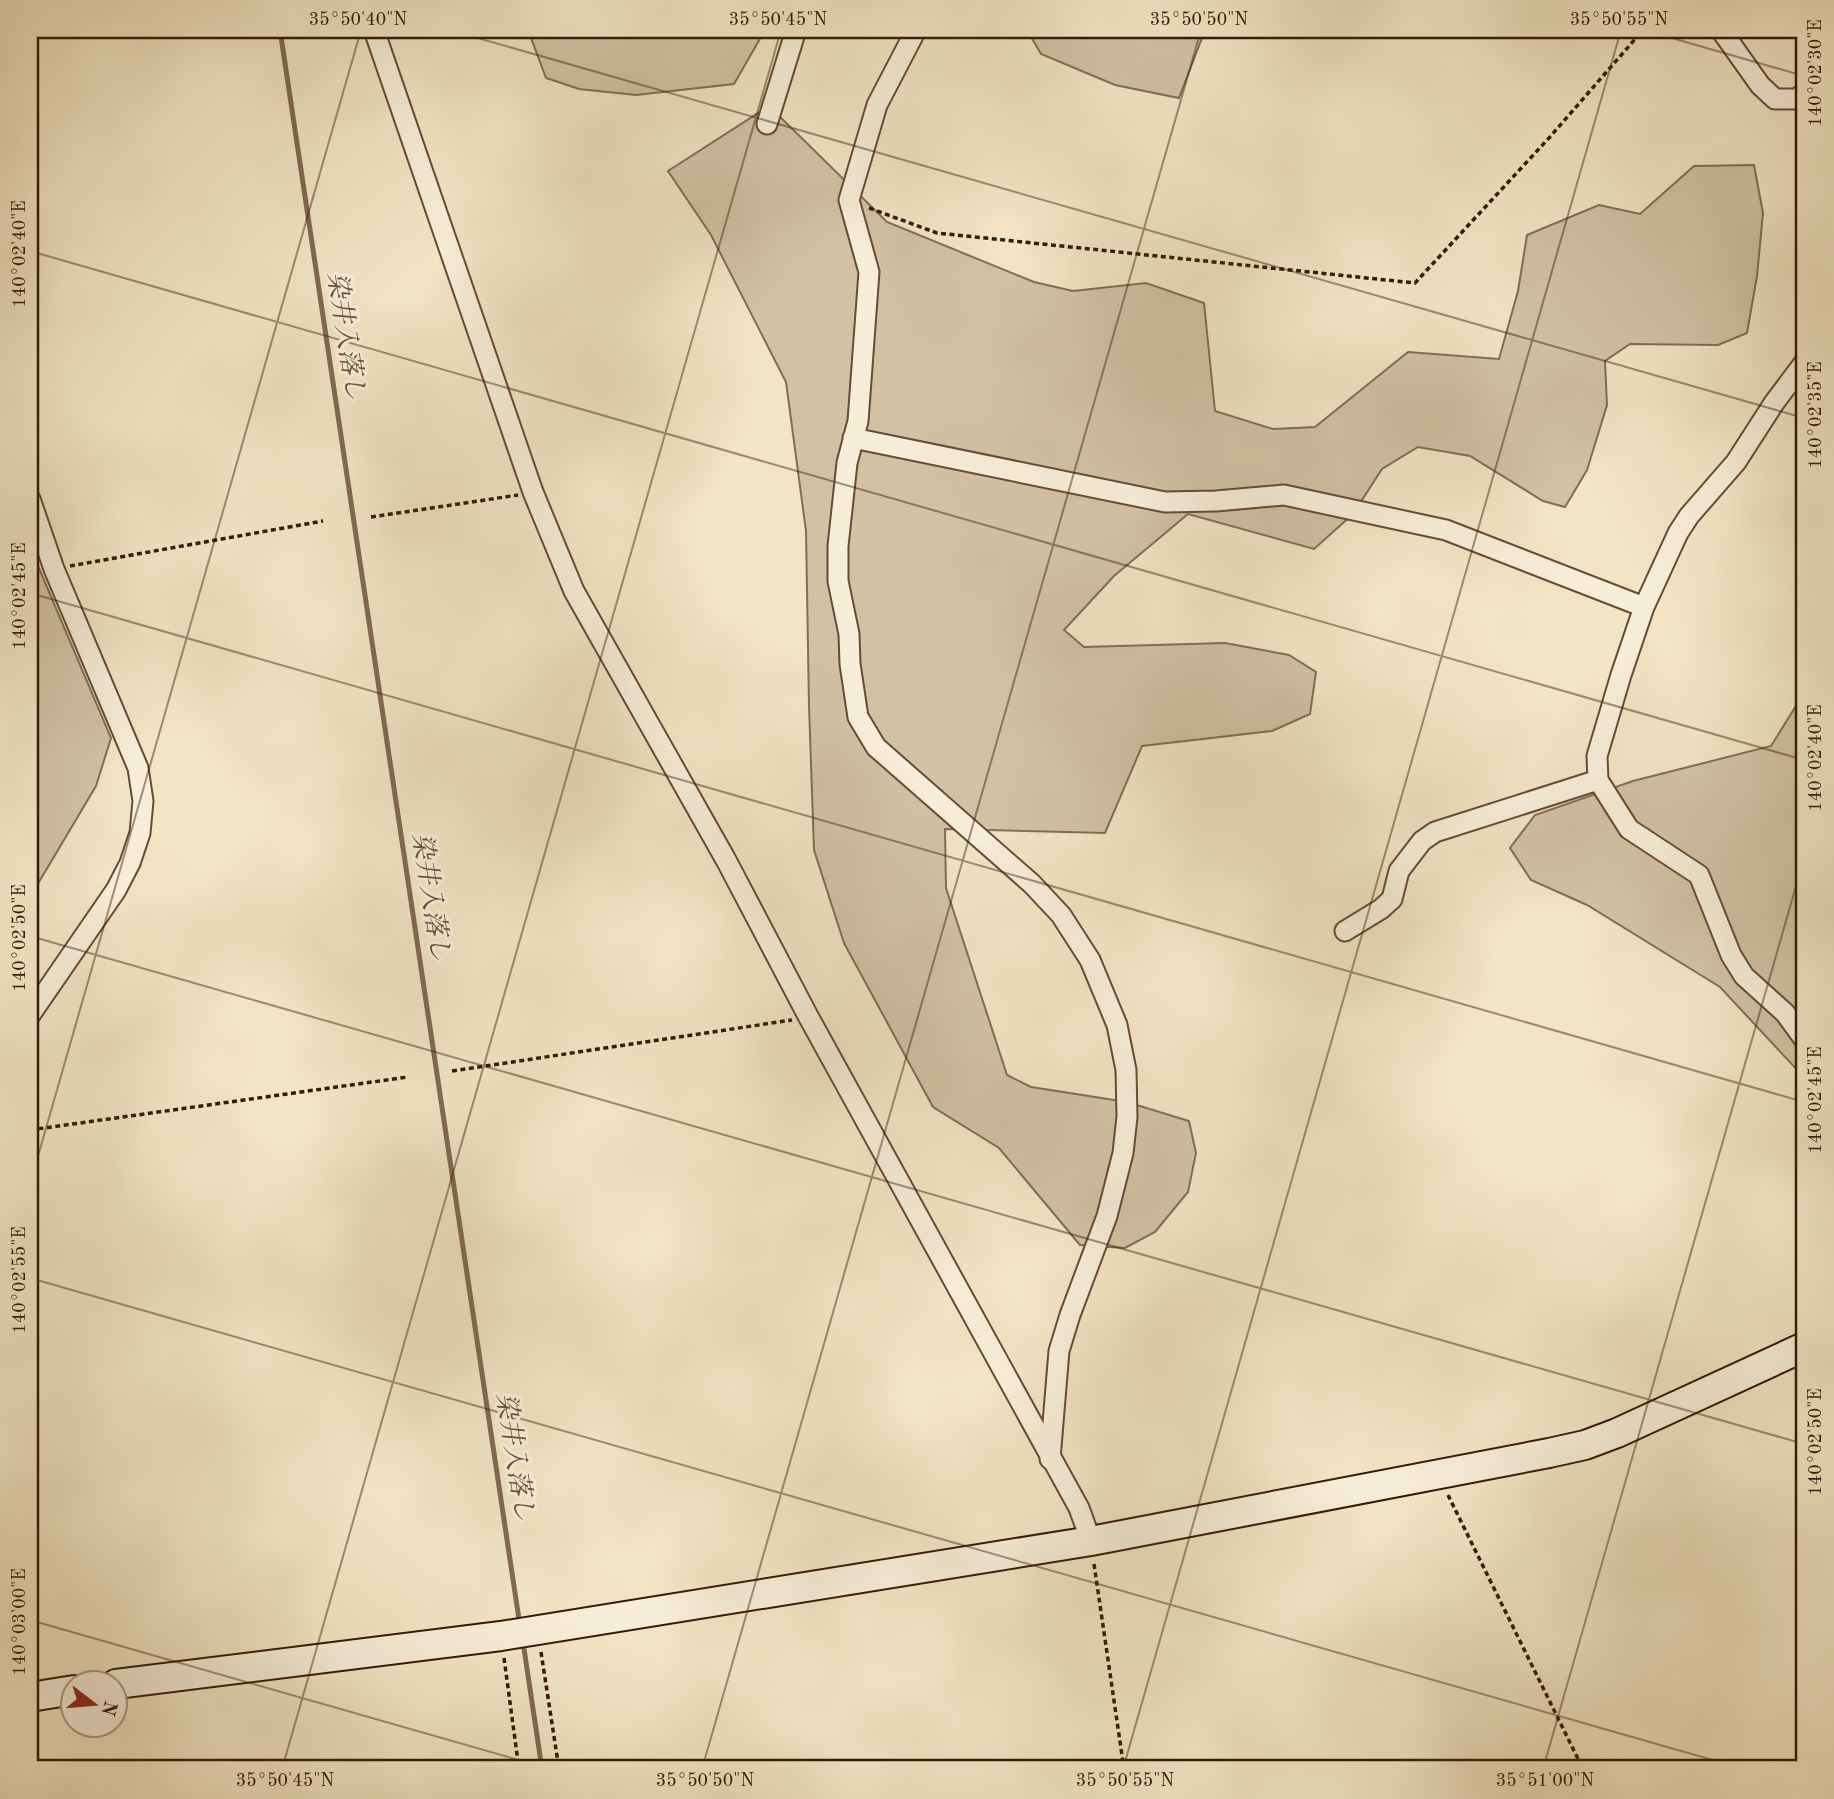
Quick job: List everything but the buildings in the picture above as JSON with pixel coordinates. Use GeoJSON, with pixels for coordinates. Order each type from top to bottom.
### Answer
{"type":"FeatureCollection","features":[{"type":"Feature","properties":{"kind":"street"},"geometry":{"type":"LineString","coordinates":[[374,30],[533,492],[574,591],[726,860],[808,1016],[1079,1508],[1090,1541]]}},
{"type":"Feature","properties":{"kind":"street"},"geometry":{"type":"LineString","coordinates":[[767,124],[796,30]]}},
{"type":"Feature","properties":{"kind":"street"},"geometry":{"type":"LineString","coordinates":[[916,30],[877,105],[849,200],[869,271],[858,421],[847,463],[838,546],[838,581],[849,634],[850,664],[858,717],[876,747],[1032,884],[1061,915],[1090,960],[1117,1025],[1126,1070],[1127,1117],[1124,1153],[1107,1216],[1059,1351],[1050,1459]]}},
{"type":"Feature","properties":{"kind":"street"},"geometry":{"type":"LineString","coordinates":[[1721,30],[1760,85],[1775,99],[1797,99],[1804,93]]}},
{"type":"Feature","properties":{"kind":"street"},"geometry":{"type":"LineString","coordinates":[[1804,363],[1736,462],[1689,516],[1678,533],[1644,607],[1597,757],[1598,780],[1629,830],[1699,875],[1731,955],[1744,976],[1786,1013],[1804,1039]]}},
{"type":"Feature","properties":{"kind":"street"},"geometry":{"type":"LineString","coordinates":[[853,438],[1165,502],[1284,495],[1446,530],[1644,607]]}},
{"type":"Feature","properties":{"kind":"street"},"geometry":{"type":"LineString","coordinates":[[30,499],[54,569],[138,768],[143,801],[140,833],[116,890],[30,1015]]}},
{"type":"Feature","properties":{"kind":"street"},"geometry":{"type":"LineString","coordinates":[[1345,931],[1392,899],[1399,871],[1422,841],[1435,832],[1598,780]]}},
{"type":"Feature","properties":{"kind":"street"},"geometry":{"type":"LineString","coordinates":[[130,1682],[501,1636],[1090,1541],[1585,1445],[1804,1347]]}},
{"type":"Feature","properties":{"kind":"street"},"geometry":{"type":"LineString","coordinates":[[30,1697],[60,1692]]}},
{"type":"Feature","properties":{"kind":"path"},"geometry":{"type":"LineString","coordinates":[[849,200],[937,233],[1415,283],[1549,138],[1643,30]]}},
{"type":"Feature","properties":{"kind":"path"},"geometry":{"type":"LineString","coordinates":[[371,517],[533,492]]}},
{"type":"Feature","properties":{"kind":"path"},"geometry":{"type":"LineString","coordinates":[[54,569],[323,521]]}},
{"type":"Feature","properties":{"kind":"path"},"geometry":{"type":"LineString","coordinates":[[452,1070],[776,1023],[808,1016]]}},
{"type":"Feature","properties":{"kind":"path"},"geometry":{"type":"LineString","coordinates":[[30,1130],[408,1077]]}},
{"type":"Feature","properties":{"kind":"path"},"geometry":{"type":"LineString","coordinates":[[1438,1474],[1583,1769]]}},
{"type":"Feature","properties":{"kind":"path"},"geometry":{"type":"LineString","coordinates":[[1090,1541],[1124,1769]]}},
{"type":"Feature","properties":{"kind":"path"},"geometry":{"type":"LineString","coordinates":[[537,1630],[559,1769]]}},
{"type":"Feature","properties":{"kind":"path"},"geometry":{"type":"LineString","coordinates":[[501,1636],[520,1769]]}},
{"type":"Feature","properties":{"kind":"shaded area"},"geometry":{"type":"Polygon","coordinates":[[[528,30],[765,30],[734,84],[636,95],[579,89],[546,78],[528,30]]]}},
{"type":"Feature","properties":{"kind":"shaded area"},"geometry":{"type":"Polygon","coordinates":[[[1027,30],[1205,30],[1179,98],[1115,85],[1041,54],[1027,30]]]}},
{"type":"Feature","properties":{"kind":"shaded area"},"geometry":{"type":"Polygon","coordinates":[[[769,106],[887,222],[1034,282],[1073,291],[1146,283],[1204,303],[1215,411],[1273,429],[1315,427],[1408,352],[1499,359],[1518,291],[1527,235],[1599,205],[1640,214],[1694,166],[1754,165],[1763,213],[1757,276],[1747,333],[1718,345],[1630,344],[1605,361],[1607,405],[1587,470],[1565,507],[1543,501],[1470,456],[1418,447],[1382,469],[1353,514],[1314,549],[1188,514],[1114,576],[1064,630],[1084,647],[1225,643],[1289,655],[1316,672],[1310,714],[1272,731],[1142,746],[1105,833],[945,829],[946,888],[1007,1075],[1031,1087],[1127,1102],[1189,1121],[1196,1153],[1188,1192],[1155,1232],[1125,1248],[1080,1245],[999,1148],[933,1107],[844,943],[814,850],[806,531],[786,382],[711,235],[668,171],[769,106]]]}},
{"type":"Feature","properties":{"kind":"shaded area"},"geometry":{"type":"Polygon","coordinates":[[[30,547],[111,738],[96,786],[30,897],[30,547]]]}},
{"type":"Feature","properties":{"kind":"shaded area"},"geometry":{"type":"Polygon","coordinates":[[[1804,693],[1804,1074],[1799,1072],[1720,987],[1587,905],[1531,880],[1510,848],[1535,815],[1633,781],[1771,746],[1804,693]]]}},
{"type":"Feature","properties":{"kind":"waterway","name":"染井入落し"},"geometry":{"type":"LineString","coordinates":[[280,30],[520,1626]]}},
{"type":"Feature","properties":{"kind":"waterway","name":"染井入落し"},"geometry":{"type":"LineString","coordinates":[[523,1642],[542,1769]]}}]}
